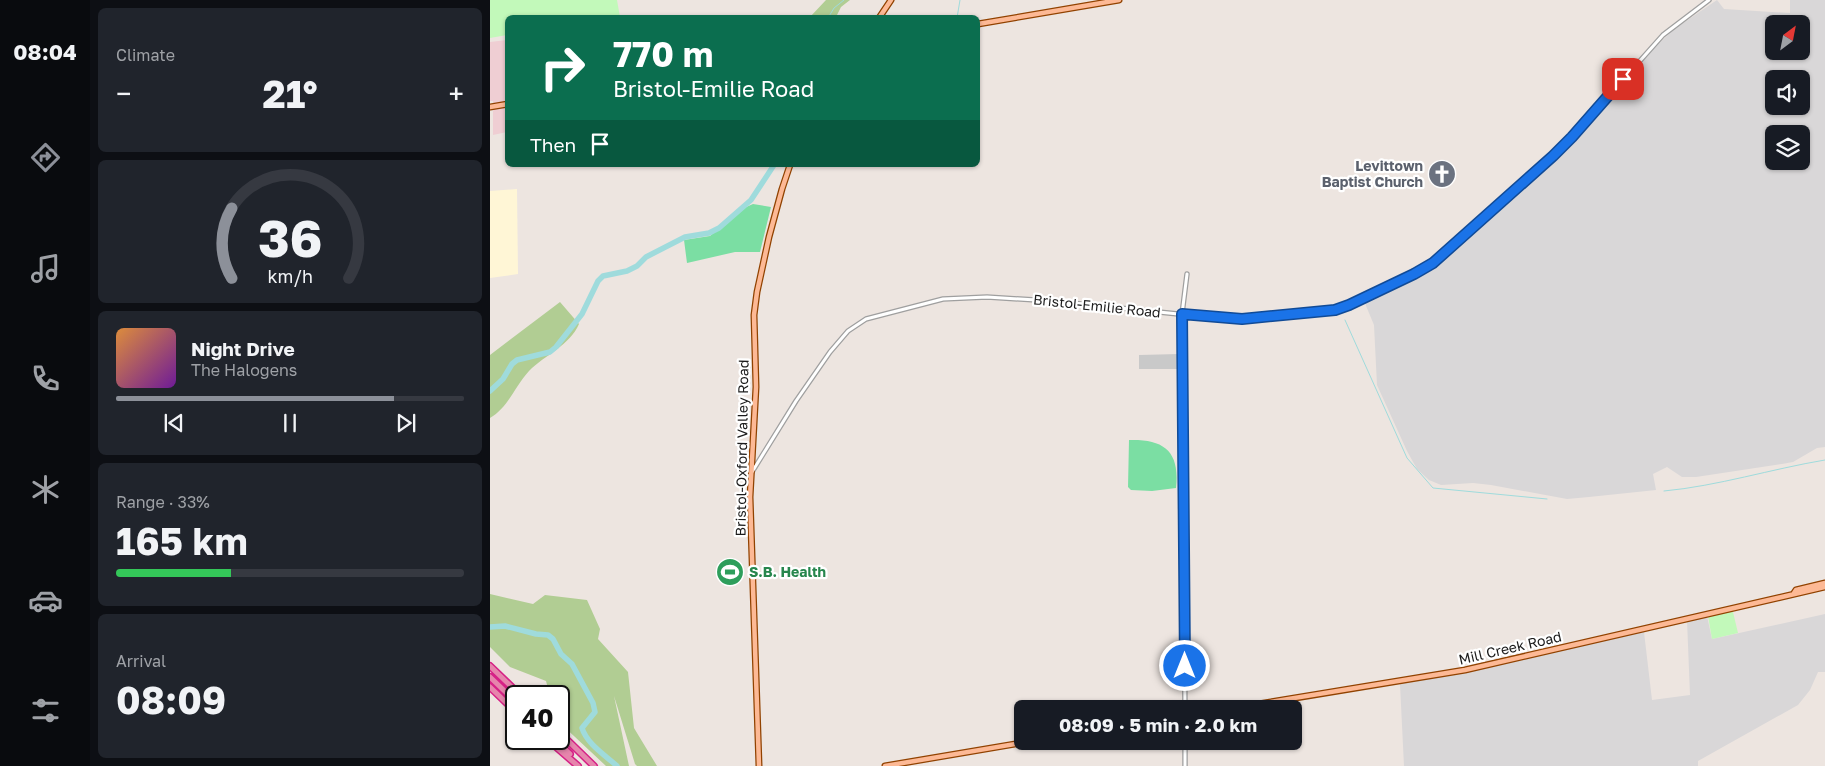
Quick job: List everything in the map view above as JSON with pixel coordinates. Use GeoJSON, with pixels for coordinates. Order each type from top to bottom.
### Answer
{"type":"FeatureCollection","features":[{"type":"Feature","properties":{"kind":"highway"},"geometry":{"type":"LineString","coordinates":[[490,666],[510,685]]}},
{"type":"Feature","properties":{"kind":"highway"},"geometry":{"type":"LineString","coordinates":[[490,677],[505,691]]}},
{"type":"Feature","properties":{"kind":"highway"},"geometry":{"type":"LineString","coordinates":[[490,688],[505,702]]}},
{"type":"Feature","properties":{"kind":"highway"},"geometry":{"type":"LineString","coordinates":[[570,743],[594,766]]}},
{"type":"Feature","properties":{"kind":"highway"},"geometry":{"type":"LineString","coordinates":[[560,750],[580,766]]}},
{"type":"Feature","properties":{"kind":"highway"},"geometry":{"type":"LineString","coordinates":[[565,750],[580,766]]}},
{"type":"Feature","properties":{"kind":"main road"},"geometry":{"type":"LineString","coordinates":[[881,15],[892,0]]}},
{"type":"Feature","properties":{"kind":"main road"},"geometry":{"type":"LineString","coordinates":[[980,24],[1119,0]]}},
{"type":"Feature","properties":{"kind":"main road"},"geometry":{"type":"LineString","coordinates":[[490,107],[505,104]]}},
{"type":"Feature","properties":{"kind":"main road","name":"Bristol-Oxford Valley Road"},"geometry":{"type":"LineString","coordinates":[[759,766],[750,475],[756,387],[755,304],[771,230],[789,167]]}},
{"type":"Feature","properties":{"kind":"main road","name":"Mill Creek Road"},"geometry":{"type":"LineString","coordinates":[[1283,700],[1465,670],[1825,585]]}},
{"type":"Feature","properties":{"kind":"main road"},"geometry":{"type":"LineString","coordinates":[[885,766],[1014,744]]}},
{"type":"Feature","properties":{"kind":"street","name":"Bristol-Emilie Road"},"geometry":{"type":"LineString","coordinates":[[750,475],[796,401],[830,352],[848,331],[866,319],[942,299],[985,297],[1061,302],[1242,319],[1335,310],[1424,269],[1553,156],[1663,35],[1709,0]]}},
{"type":"Feature","properties":{"kind":"street"},"geometry":{"type":"LineString","coordinates":[[1185,700],[1182,314],[1187,274]]}},
{"type":"Feature","properties":{"kind":"street"},"geometry":{"type":"LineString","coordinates":[[1185,750],[1185,766]]}},
{"type":"Feature","properties":{"kind":"shaded area"},"geometry":{"type":"Polygon","coordinates":[[[1717,0],[1724,9],[1790,13],[1790,0],[1825,0],[1825,447],[1817,448],[1793,462],[1696,477],[1682,477],[1667,467],[1653,474],[1656,490],[1567,499],[1491,485],[1473,483],[1441,485],[1429,480],[1417,469],[1407,451],[1377,385],[1374,325],[1364,301],[1427,272],[1570,142],[1649,53],[1673,30],[1717,0]]]}},
{"type":"Feature","properties":{"kind":"shaded area"},"geometry":{"type":"Polygon","coordinates":[[[505,40],[505,132],[493,135],[493,101],[490,101],[490,42],[505,40]]]}},
{"type":"Feature","properties":{"kind":"shaded area"},"geometry":{"type":"Polygon","coordinates":[[[517,189],[518,274],[490,278],[490,191],[517,189]]]}},
{"type":"Feature","properties":{"kind":"shaded area"},"geometry":{"type":"Polygon","coordinates":[[[1179,354],[1179,369],[1139,369],[1139,355],[1179,354]]]}},
{"type":"Feature","properties":{"kind":"shaded area"},"geometry":{"type":"Polygon","coordinates":[[[1825,614],[1825,672],[1818,672],[1810,690],[1798,705],[1698,761],[1698,766],[1404,766],[1400,684],[1644,632],[1652,700],[1690,695],[1687,620],[1707,616],[1712,639],[1825,614]]]}},
{"type":"Feature","properties":{"kind":"green space"},"geometry":{"type":"Polygon","coordinates":[[[490,0],[617,0],[620,15],[505,15],[505,35],[490,38],[490,0]]]}},
{"type":"Feature","properties":{"kind":"green space"},"geometry":{"type":"Polygon","coordinates":[[[826,0],[850,0],[841,7],[837,15],[812,15],[826,0]]]}},
{"type":"Feature","properties":{"kind":"green space"},"geometry":{"type":"Polygon","coordinates":[[[753,204],[771,207],[760,252],[735,252],[687,263],[684,240],[710,236],[744,208],[753,204]]]}},
{"type":"Feature","properties":{"kind":"green space"},"geometry":{"type":"Polygon","coordinates":[[[560,302],[579,324],[575,331],[570,338],[529,371],[507,403],[490,418],[490,355],[560,302]]]}},
{"type":"Feature","properties":{"kind":"green space"},"geometry":{"type":"Polygon","coordinates":[[[1129,440],[1152,442],[1167,450],[1172,456],[1175,465],[1177,475],[1176,488],[1152,491],[1131,490],[1128,487],[1129,440]]]}},
{"type":"Feature","properties":{"kind":"green space"},"geometry":{"type":"Polygon","coordinates":[[[490,594],[533,604],[545,595],[587,600],[600,629],[598,639],[628,672],[634,728],[657,766],[637,766],[635,764],[614,696],[629,766],[606,766],[570,732],[570,685],[547,685],[546,681],[510,667],[490,647],[490,594]]]}},
{"type":"Feature","properties":{"kind":"green space"},"geometry":{"type":"Polygon","coordinates":[[[1731,610],[1738,633],[1712,639],[1708,616],[1731,610]]]}},
{"type":"Feature","properties":{"kind":"waterway"},"geometry":{"type":"LineString","coordinates":[[830,15],[834,8],[844,0]]}},
{"type":"Feature","properties":{"kind":"waterway"},"geometry":{"type":"LineString","coordinates":[[958,15],[960,0]]}},
{"type":"Feature","properties":{"kind":"waterway"},"geometry":{"type":"LineString","coordinates":[[490,391],[503,379],[512,364],[517,360],[550,352],[556,347],[582,314],[598,281],[603,276],[627,271],[637,266],[646,257],[685,237],[709,233],[719,228],[751,200],[773,167]]}},
{"type":"Feature","properties":{"kind":"waterway"},"geometry":{"type":"LineString","coordinates":[[1345,320],[1407,458],[1433,488],[1547,499]]}},
{"type":"Feature","properties":{"kind":"waterway"},"geometry":{"type":"LineString","coordinates":[[1664,491],[1684,489],[1825,460]]}},
{"type":"Feature","properties":{"kind":"waterway"},"geometry":{"type":"LineString","coordinates":[[490,627],[505,626],[548,635],[553,639],[561,654],[572,664],[593,703],[595,712],[582,728],[584,734],[597,749],[617,766]]}},
{"type":"Feature","properties":{"kind":"place","name":"Levittown Baptist Church"},"geometry":{"type":"Point","coordinates":[1442,174]}},
{"type":"Feature","properties":{"kind":"place","name":"S.B. Health"},"geometry":{"type":"Point","coordinates":[730,572]}},
{"type":"Feature","properties":{"kind":"route"},"geometry":{"type":"LineString","coordinates":[[1185,666],[1182,314],[1242,319],[1335,310],[1424,269],[1553,156],[1623,79]]}}]}
